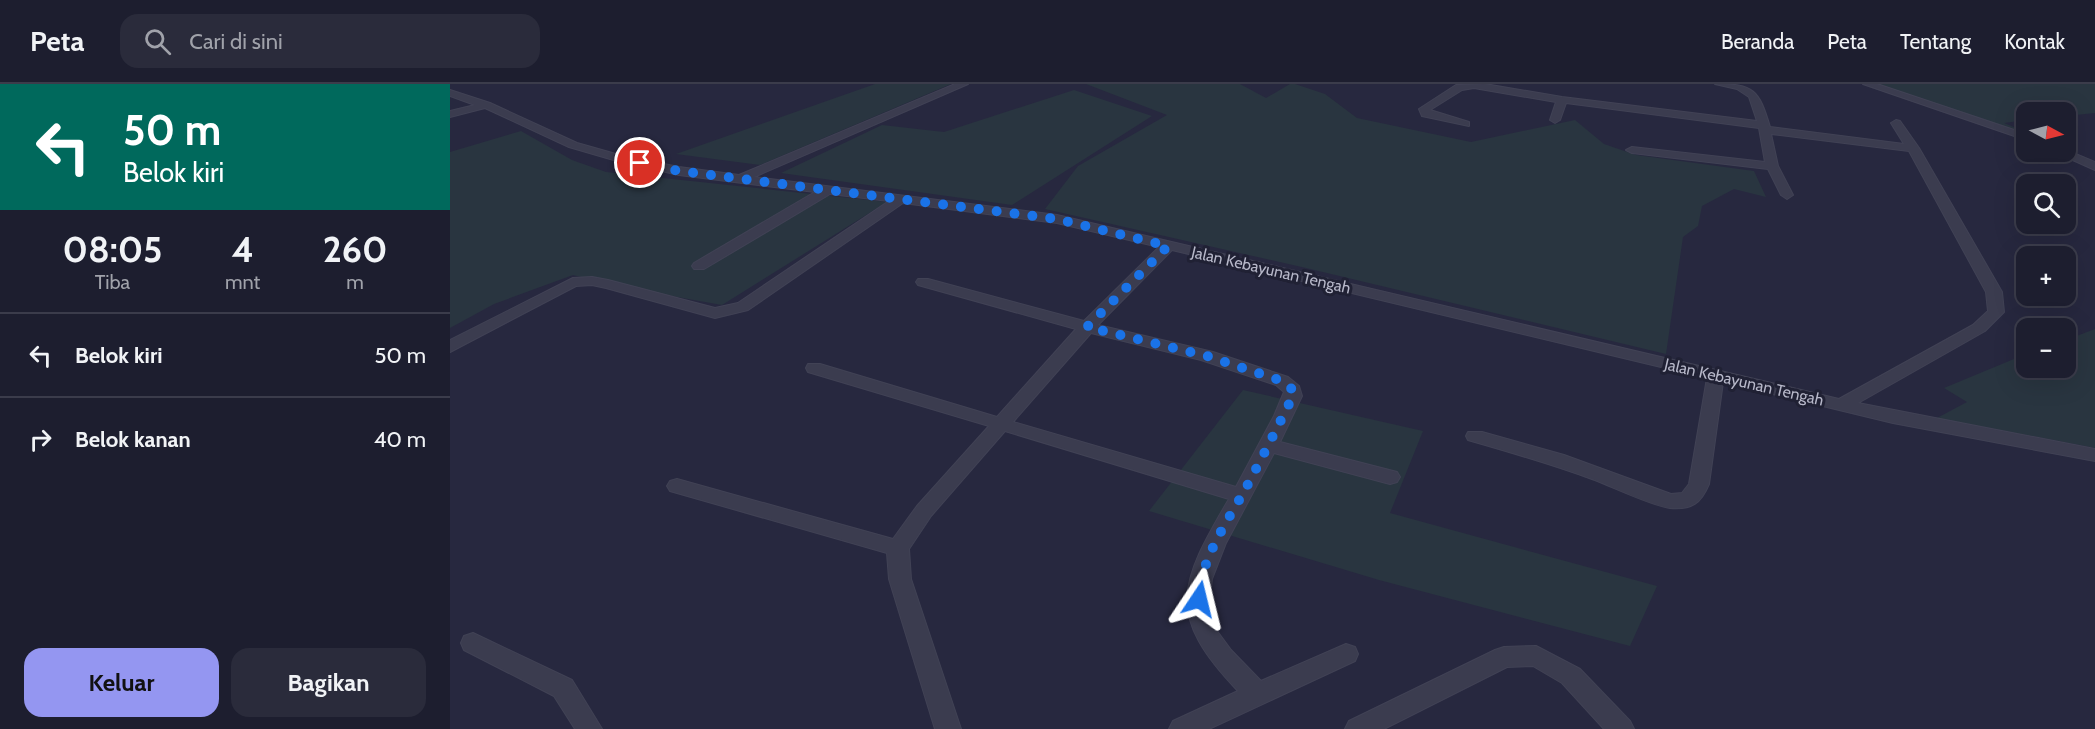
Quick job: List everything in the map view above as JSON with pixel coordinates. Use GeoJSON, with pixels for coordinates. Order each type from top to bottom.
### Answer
{"type":"FeatureCollection","features":[{"type":"Feature","properties":{"kind":"street"},"geometry":{"type":"LineString","coordinates":[[743,178],[963,84]]}},
{"type":"Feature","properties":{"kind":"street"},"geometry":{"type":"LineString","coordinates":[[1720,84],[1747,91],[1753,96],[1764,127],[1772,166],[1786,195]]}},
{"type":"Feature","properties":{"kind":"street"},"geometry":{"type":"LineString","coordinates":[[1869,84],[2016,133]]}},
{"type":"Feature","properties":{"kind":"street"},"geometry":{"type":"LineString","coordinates":[[1465,123],[1426,114],[1424,109],[1459,87],[1473,85],[1562,100],[1913,148]]}},
{"type":"Feature","properties":{"kind":"street","name":"Jalan Kebayunan Tengah"},"geometry":{"type":"LineString","coordinates":[[450,93],[486,105],[573,145],[621,159],[679,171],[1057,219],[1716,374],[1892,420],[2095,455]]}},
{"type":"Feature","properties":{"kind":"street"},"geometry":{"type":"LineString","coordinates":[[1555,120],[1562,100]]}},
{"type":"Feature","properties":{"kind":"street"},"geometry":{"type":"LineString","coordinates":[[450,114],[486,105]]}},
{"type":"Feature","properties":{"kind":"street"},"geometry":{"type":"LineString","coordinates":[[1841,405],[1978,328],[1996,312],[1994,292],[1913,148],[1896,123]]}},
{"type":"Feature","properties":{"kind":"street"},"geometry":{"type":"LineString","coordinates":[[1632,150],[1772,166]]}},
{"type":"Feature","properties":{"kind":"street"},"geometry":{"type":"LineString","coordinates":[[2076,158],[2095,166]]}},
{"type":"Feature","properties":{"kind":"street"},"geometry":{"type":"LineString","coordinates":[[699,266],[829,189]]}},
{"type":"Feature","properties":{"kind":"street"},"geometry":{"type":"LineString","coordinates":[[450,347],[561,287],[582,281],[608,284],[715,313],[735,309],[756,300],[899,200]]}},
{"type":"Feature","properties":{"kind":"street"},"geometry":{"type":"LineString","coordinates":[[948,729],[900,579],[898,548],[924,511],[1087,327],[1168,246]]}},
{"type":"Feature","properties":{"kind":"street"},"geometry":{"type":"LineString","coordinates":[[923,282],[1087,327],[1207,356],[1282,381],[1293,390],[1293,396],[1269,445],[1209,555],[1199,586],[1199,613],[1210,642],[1257,694]]}},
{"type":"Feature","properties":{"kind":"street"},"geometry":{"type":"LineString","coordinates":[[814,368],[1242,496]]}},
{"type":"Feature","properties":{"kind":"street"},"geometry":{"type":"LineString","coordinates":[[1475,436],[1557,459],[1670,501],[1686,500],[1694,496],[1699,484],[1716,374]]}},
{"type":"Feature","properties":{"kind":"street"},"geometry":{"type":"LineString","coordinates":[[1269,445],[1390,477]]}},
{"type":"Feature","properties":{"kind":"street"},"geometry":{"type":"LineString","coordinates":[[677,486],[898,548]]}},
{"type":"Feature","properties":{"kind":"street"},"geometry":{"type":"LineString","coordinates":[[472,643],[563,688],[589,729]]}},
{"type":"Feature","properties":{"kind":"street"},"geometry":{"type":"LineString","coordinates":[[1182,729],[1346,654]]}},
{"type":"Feature","properties":{"kind":"street"},"geometry":{"type":"LineString","coordinates":[[1358,729],[1504,657],[1536,656],[1570,676],[1621,729]]}},
{"type":"Feature","properties":{"kind":"shaded area"},"geometry":{"type":"Polygon","coordinates":[[[875,84],[951,84],[760,165],[676,154],[875,84]]]}},
{"type":"Feature","properties":{"kind":"shaded area"},"geometry":{"type":"Polygon","coordinates":[[[1086,84],[1240,84],[1266,98],[1290,84],[1295,84],[1325,94],[1357,118],[1471,142],[1575,120],[1604,144],[1636,155],[1754,171],[1766,197],[1734,189],[1702,206],[1698,226],[1683,237],[1666,354],[1306,268],[1045,209],[1078,166],[1167,115],[1086,84]]]}},
{"type":"Feature","properties":{"kind":"shaded area"},"geometry":{"type":"Polygon","coordinates":[[[1869,84],[2095,84],[2095,113],[2076,115],[2076,102],[2016,102],[2016,121],[2004,123],[2016,128],[2016,134],[1869,84]]]}},
{"type":"Feature","properties":{"kind":"shaded area"},"geometry":{"type":"Polygon","coordinates":[[[1074,90],[1152,116],[1012,205],[781,173],[882,125],[944,132],[1074,90]]]}},
{"type":"Feature","properties":{"kind":"shaded area"},"geometry":{"type":"Polygon","coordinates":[[[521,131],[572,160],[606,172],[887,202],[722,305],[621,287],[573,275],[494,304],[450,328],[450,152],[521,131]]]}},
{"type":"Feature","properties":{"kind":"shaded area"},"geometry":{"type":"Polygon","coordinates":[[[2095,329],[2095,448],[1937,418],[1967,402],[1944,388],[2016,358],[2016,378],[2076,378],[2076,336],[2095,329]]]}},
{"type":"Feature","properties":{"kind":"shaded area"},"geometry":{"type":"Polygon","coordinates":[[[1243,390],[1423,431],[1390,513],[1657,586],[1630,646],[1379,580],[1149,511],[1243,390]]]}},
{"type":"Feature","properties":{"kind":"route"},"geometry":{"type":"LineString","coordinates":[[640,163],[679,171],[1057,219],[1168,246],[1087,327],[1207,356],[1282,381],[1293,390],[1293,396],[1269,445],[1209,555],[1199,586],[1199,599]]}}]}
